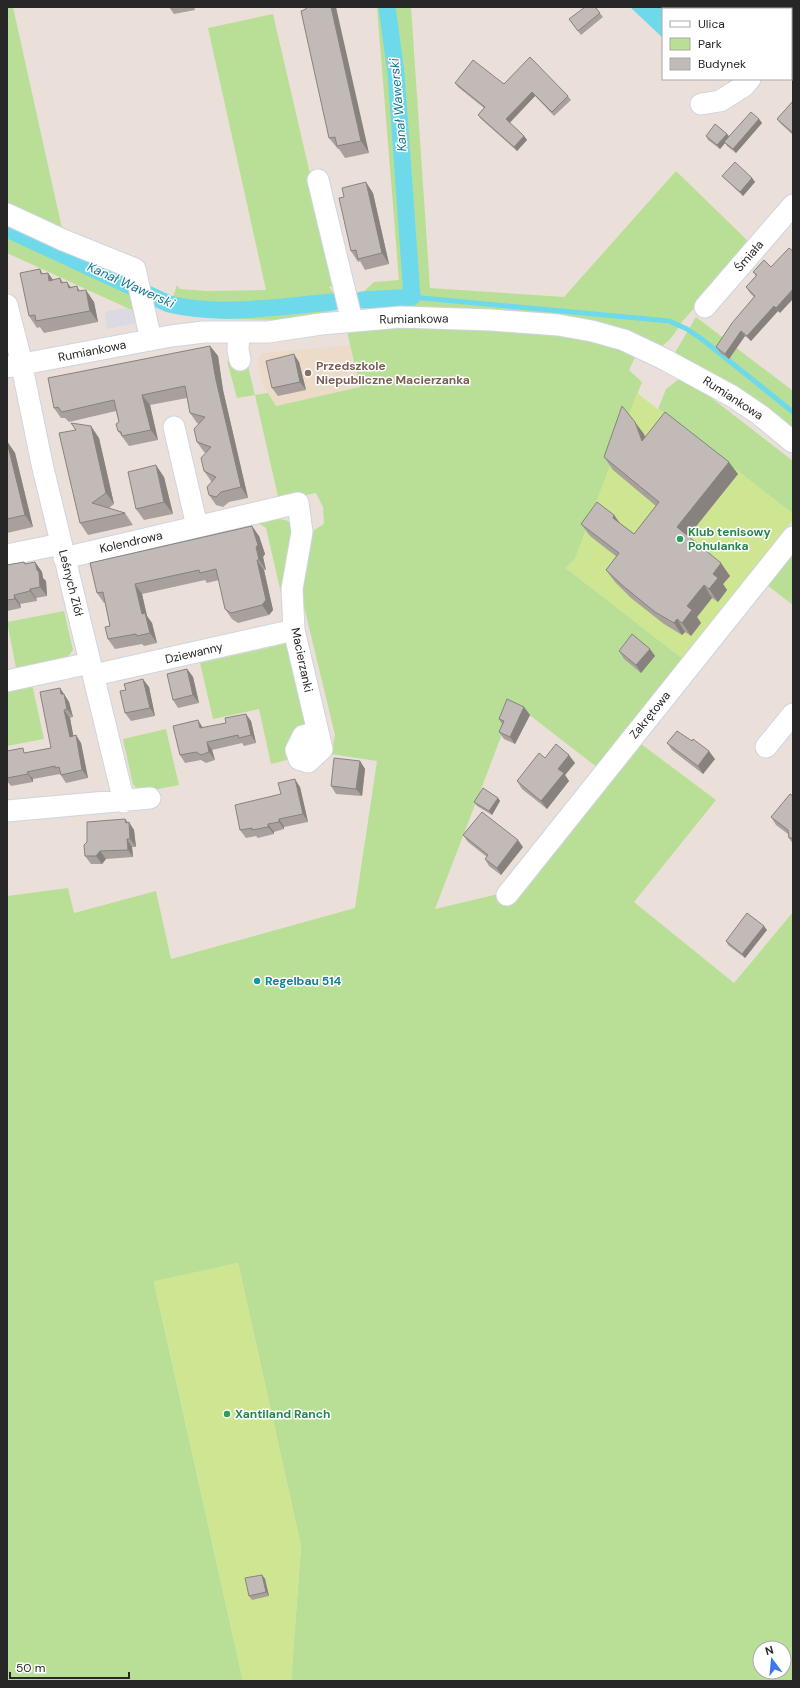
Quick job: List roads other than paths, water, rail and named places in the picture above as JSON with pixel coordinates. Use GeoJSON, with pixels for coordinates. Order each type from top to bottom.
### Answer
{"type":"FeatureCollection","features":[{"type":"Feature","properties":{"kind":"street"},"geometry":{"type":"LineString","coordinates":[[701,104],[720,101],[744,86],[749,80]]}},
{"type":"Feature","properties":{"kind":"street"},"geometry":{"type":"LineString","coordinates":[[318,180],[352,321]]}},
{"type":"Feature","properties":{"kind":"street","name":"Śmiała"},"geometry":{"type":"LineString","coordinates":[[705,307],[793,205]]}},
{"type":"Feature","properties":{"kind":"street"},"geometry":{"type":"LineString","coordinates":[[7,214],[63,240],[135,269],[151,340]]}},
{"type":"Feature","properties":{"kind":"street","name":"Leśnych Ziół"},"geometry":{"type":"LineString","coordinates":[[7,305],[14,366],[42,464],[124,802]]}},
{"type":"Feature","properties":{"kind":"street","name":"Rumiankowa"},"geometry":{"type":"LineString","coordinates":[[14,366],[151,340],[204,332],[268,332],[321,324],[401,317],[450,318],[558,325],[592,331],[624,340],[699,377],[760,415],[793,442]]}},
{"type":"Feature","properties":{"kind":"street"},"geometry":{"type":"LineString","coordinates":[[239,333],[238,350],[240,360]]}},
{"type":"Feature","properties":{"kind":"street"},"geometry":{"type":"LineString","coordinates":[[174,427],[197,526]]}},
{"type":"Feature","properties":{"kind":"street","name":"Kolendrowa"},"geometry":{"type":"LineString","coordinates":[[7,555],[63,551],[197,526],[298,504]]}},
{"type":"Feature","properties":{"kind":"street","name":"Macierzanki"},"geometry":{"type":"LineString","coordinates":[[298,504],[302,532],[292,589],[294,630],[322,749],[308,762]]}},
{"type":"Feature","properties":{"kind":"street","name":"Zakrętowa"},"geometry":{"type":"LineString","coordinates":[[507,895],[793,537]]}},
{"type":"Feature","properties":{"kind":"street","name":"Dziewanny"},"geometry":{"type":"LineString","coordinates":[[7,681],[92,669],[294,630]]}},
{"type":"Feature","properties":{"kind":"street"},"geometry":{"type":"LineString","coordinates":[[766,747],[793,714]]}},
{"type":"Feature","properties":{"kind":"street"},"geometry":{"type":"LineString","coordinates":[[7,811],[124,802],[150,798]]}},
{"type":"Feature","properties":{"kind":"water"},"geometry":{"type":"Polygon","coordinates":[[[630,7],[723,8],[662,8],[662,37],[630,7]]]}},
{"type":"Feature","properties":{"kind":"waterway","name":"Kanał Wawerski"},"geometry":{"type":"LineString","coordinates":[[362,300],[412,297],[396,73],[387,7]]}},
{"type":"Feature","properties":{"kind":"waterway","name":"Kanał Wawerski"},"geometry":{"type":"LineString","coordinates":[[7,229],[169,304],[189,308],[230,310],[272,308],[333,302]]}},
{"type":"Feature","properties":{"kind":"waterway"},"geometry":{"type":"LineString","coordinates":[[412,297],[669,321],[687,329],[703,340],[793,412]]}},
{"type":"Feature","properties":{"kind":"place","name":"Przedszkole Niepubliczne Macierzanka"},"geometry":{"type":"Point","coordinates":[308,373]}},
{"type":"Feature","properties":{"kind":"place","name":"Klub tenisowy Pohulanka"},"geometry":{"type":"Point","coordinates":[680,539]}},
{"type":"Feature","properties":{"kind":"place","name":"Regelbau 514"},"geometry":{"type":"Point","coordinates":[257,981]}},
{"type":"Feature","properties":{"kind":"place","name":"Xantiland Ranch"},"geometry":{"type":"Point","coordinates":[227,1414]}}]}
